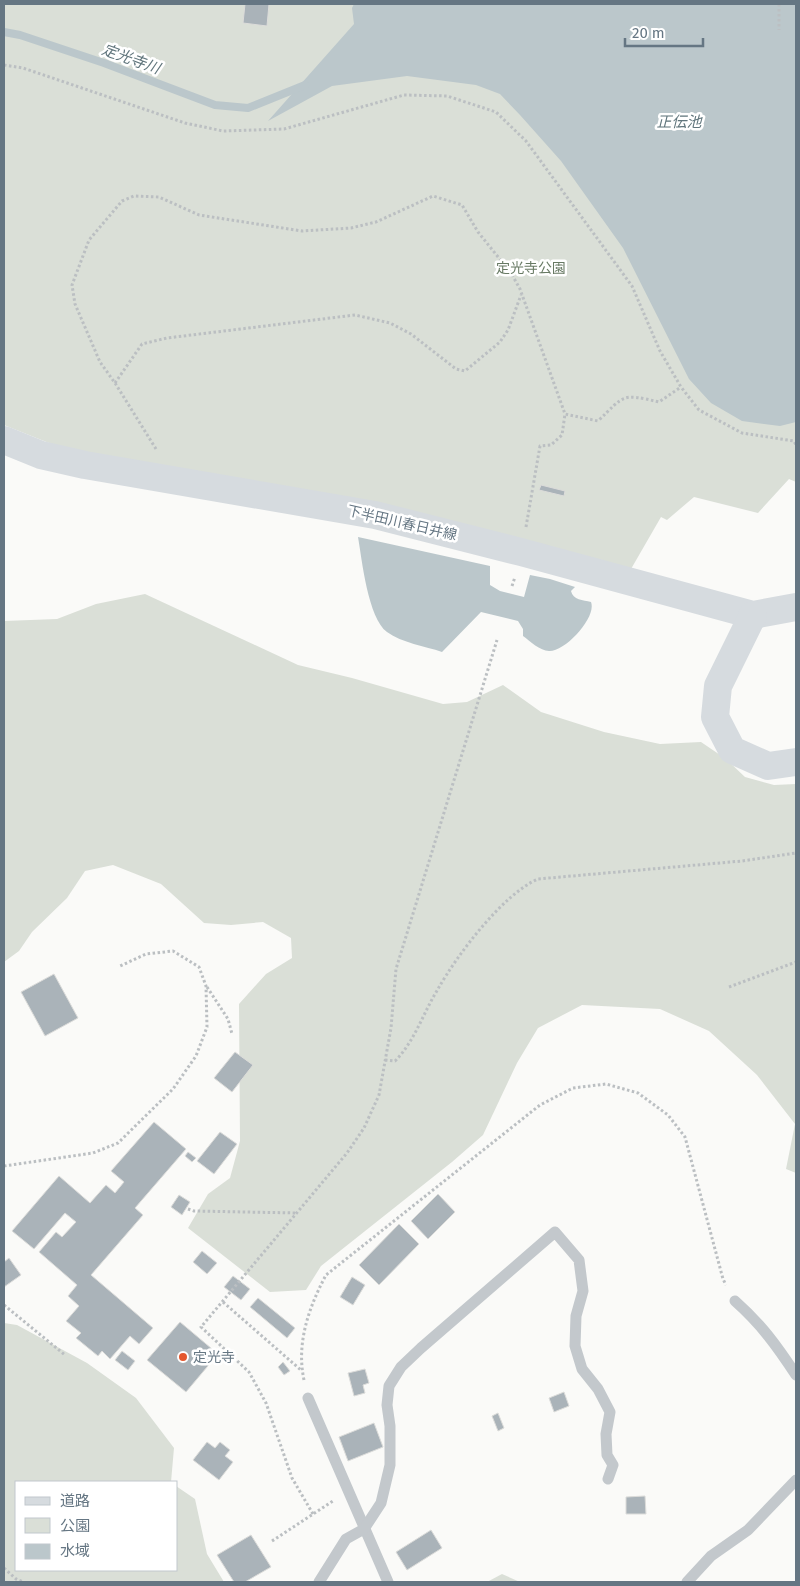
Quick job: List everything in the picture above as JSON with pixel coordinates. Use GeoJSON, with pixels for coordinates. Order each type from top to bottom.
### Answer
{"type":"FeatureCollection","features":[{"type":"Feature","properties":{"kind":"main road","name":"下半田川春日井線"},"geometry":{"type":"LineString","coordinates":[[4,440],[41,455],[85,465],[375,515],[521,552],[753,615],[796,607]]}},
{"type":"Feature","properties":{"kind":"main road"},"geometry":{"type":"LineString","coordinates":[[753,615],[718,686],[714,717],[732,750],[768,766],[796,762]]}},
{"type":"Feature","properties":{"kind":"lane"},"geometry":{"type":"LineString","coordinates":[[319,1582],[346,1539],[364,1528],[381,1503],[390,1465],[391,1446],[386,1405],[389,1386],[401,1367],[420,1348],[555,1232],[579,1260],[583,1291],[576,1316],[575,1346],[582,1368],[598,1389],[610,1412],[606,1434],[607,1455],[613,1465],[608,1478]]}},
{"type":"Feature","properties":{"kind":"lane"},"geometry":{"type":"LineString","coordinates":[[735,1301],[755,1319],[776,1345],[796,1375]]}},
{"type":"Feature","properties":{"kind":"lane"},"geometry":{"type":"LineString","coordinates":[[308,1398],[388,1582]]}},
{"type":"Feature","properties":{"kind":"lane"},"geometry":{"type":"LineString","coordinates":[[687,1582],[711,1556],[748,1530],[796,1480]]}},
{"type":"Feature","properties":{"kind":"path"},"geometry":{"type":"LineString","coordinates":[[779,4],[779,30]]}},
{"type":"Feature","properties":{"kind":"path"},"geometry":{"type":"LineString","coordinates":[[4,65],[23,68],[186,123],[222,131],[284,128],[404,95],[447,96],[496,112],[526,141],[632,286],[660,351],[681,387],[699,410],[742,433],[795,442]]}},
{"type":"Feature","properties":{"kind":"path"},"geometry":{"type":"LineString","coordinates":[[164,479],[165,463],[100,362],[75,304],[72,285],[89,240],[122,201],[134,196],[159,197],[199,215],[302,231],[351,228],[376,222],[433,196],[462,205],[478,232],[511,273],[521,294],[565,414],[562,435],[551,444],[540,446],[525,534]]}},
{"type":"Feature","properties":{"kind":"path"},"geometry":{"type":"LineString","coordinates":[[115,383],[142,344],[167,338],[355,315],[390,323],[411,334],[456,369],[465,371],[500,342],[508,330],[521,294]]}},
{"type":"Feature","properties":{"kind":"path"},"geometry":{"type":"LineString","coordinates":[[565,414],[598,420],[622,398],[634,396],[659,402],[681,387]]}},
{"type":"Feature","properties":{"kind":"path"},"geometry":{"type":"LineString","coordinates":[[313,1514],[292,1478],[266,1403],[250,1372],[202,1327],[348,1153],[364,1128],[379,1095],[391,1028],[396,969],[497,640]]}},
{"type":"Feature","properties":{"kind":"path"},"geometry":{"type":"LineString","coordinates":[[385,1060],[395,1061],[405,1051],[438,988],[466,949],[504,902],[526,884],[538,879],[742,861],[796,852]]}},
{"type":"Feature","properties":{"kind":"path"},"geometry":{"type":"LineString","coordinates":[[118,967],[146,954],[173,951],[199,967],[206,986],[228,1019],[232,1034]]}},
{"type":"Feature","properties":{"kind":"path"},"geometry":{"type":"LineString","coordinates":[[729,987],[796,962]]}},
{"type":"Feature","properties":{"kind":"path"},"geometry":{"type":"LineString","coordinates":[[4,1166],[93,1153],[118,1143],[173,1089],[196,1056],[208,1027],[206,986]]}},
{"type":"Feature","properties":{"kind":"path"},"geometry":{"type":"LineString","coordinates":[[308,1398],[302,1371],[303,1335],[313,1299],[326,1274],[540,1105],[573,1088],[606,1084],[638,1093],[668,1114],[685,1137],[723,1279],[735,1301]]}},
{"type":"Feature","properties":{"kind":"path"},"geometry":{"type":"LineString","coordinates":[[188,1209],[194,1212],[297,1213]]}},
{"type":"Feature","properties":{"kind":"path"},"geometry":{"type":"LineString","coordinates":[[223,1302],[302,1371]]}},
{"type":"Feature","properties":{"kind":"path"},"geometry":{"type":"LineString","coordinates":[[4,1305],[65,1355]]}},
{"type":"Feature","properties":{"kind":"path"},"geometry":{"type":"LineString","coordinates":[[272,1541],[348,1491]]}},
{"type":"Feature","properties":{"kind":"path"},"geometry":{"type":"LineString","coordinates":[[4,1568],[16,1579],[23,1582]]}},
{"type":"Feature","properties":{"kind":"green space","name":"定光寺公園"},"geometry":{"type":"Polygon","coordinates":[[[4,4],[796,4],[796,482],[789,479],[758,513],[694,497],[667,520],[661,517],[631,569],[59,447],[4,425],[4,4]]]}},
{"type":"Feature","properties":{"kind":"green space"},"geometry":{"type":"Polygon","coordinates":[[[145,594],[298,665],[443,704],[467,702],[503,685],[541,712],[604,732],[660,744],[701,742],[726,759],[745,777],[774,785],[796,784],[796,1173],[786,1169],[795,1124],[757,1075],[709,1031],[660,1009],[582,1005],[538,1028],[517,1063],[483,1135],[452,1162],[321,1266],[306,1290],[270,1292],[188,1228],[208,1194],[230,1178],[240,1141],[239,1004],[266,974],[292,958],[291,938],[263,922],[231,925],[204,923],[161,884],[113,865],[85,871],[67,898],[32,932],[19,951],[4,962],[4,621],[57,619],[96,604],[145,594]]]}},
{"type":"Feature","properties":{"kind":"green space"},"geometry":{"type":"Polygon","coordinates":[[[4,1323],[17,1325],[87,1363],[136,1398],[174,1448],[171,1481],[15,1481],[15,1571],[178,1571],[178,1487],[195,1499],[207,1554],[224,1582],[4,1582],[4,1323]]]}},
{"type":"Feature","properties":{"kind":"green space"},"geometry":{"type":"Polygon","coordinates":[[[502,1574],[520,1582],[487,1582],[502,1574]]]}},
{"type":"Feature","properties":{"kind":"water","name":"正伝池"},"geometry":{"type":"Polygon","coordinates":[[[354,4],[796,4],[796,422],[780,426],[742,421],[711,403],[689,379],[623,248],[561,161],[500,94],[476,85],[407,76],[332,86],[268,121],[354,24],[352,8],[354,4]]]}},
{"type":"Feature","properties":{"kind":"water"},"geometry":{"type":"Polygon","coordinates":[[[358,537],[490,566],[490,585],[500,591],[524,597],[530,575],[550,579],[575,587],[571,591],[572,594],[579,599],[591,602],[592,608],[585,624],[571,640],[556,650],[546,651],[523,636],[523,629],[518,621],[481,612],[442,652],[407,642],[393,636],[380,625],[367,588],[358,537]]]}},
{"type":"Feature","properties":{"kind":"building"},"geometry":{"type":"Polygon","coordinates":[[[245,4],[269,4],[267,26],[243,23],[245,4]]]}},
{"type":"Feature","properties":{"kind":"building"},"geometry":{"type":"Polygon","coordinates":[[[541,485],[565,491],[564,496],[539,490],[541,485]]]}},
{"type":"Feature","properties":{"kind":"building"},"geometry":{"type":"Polygon","coordinates":[[[54,974],[78,1018],[45,1036],[21,992],[54,974]]]}},
{"type":"Feature","properties":{"kind":"building"},"geometry":{"type":"Polygon","coordinates":[[[235,1052],[253,1065],[232,1092],[214,1078],[235,1052]]]}},
{"type":"Feature","properties":{"kind":"building"},"geometry":{"type":"Polygon","coordinates":[[[154,1122],[186,1149],[135,1208],[143,1215],[91,1275],[153,1328],[139,1344],[130,1336],[110,1359],[102,1351],[98,1356],[76,1338],[81,1333],[66,1321],[79,1306],[68,1296],[77,1285],[39,1252],[56,1232],[62,1237],[76,1222],[65,1213],[34,1249],[12,1231],[59,1176],[90,1203],[106,1185],[115,1193],[124,1182],[111,1171],[154,1122]]]}},
{"type":"Feature","properties":{"kind":"building"},"geometry":{"type":"Polygon","coordinates":[[[220,1132],[237,1144],[214,1174],[197,1161],[220,1132]]]}},
{"type":"Feature","properties":{"kind":"building"},"geometry":{"type":"Polygon","coordinates":[[[188,1152],[196,1158],[192,1162],[185,1156],[188,1152]]]}},
{"type":"Feature","properties":{"kind":"building"},"geometry":{"type":"Polygon","coordinates":[[[438,1194],[455,1212],[428,1239],[411,1221],[438,1194]]]}},
{"type":"Feature","properties":{"kind":"building"},"geometry":{"type":"Polygon","coordinates":[[[179,1195],[190,1202],[182,1215],[171,1207],[179,1195]]]}},
{"type":"Feature","properties":{"kind":"building"},"geometry":{"type":"Polygon","coordinates":[[[399,1224],[419,1244],[379,1285],[359,1265],[399,1224]]]}},
{"type":"Feature","properties":{"kind":"building"},"geometry":{"type":"Polygon","coordinates":[[[202,1251],[217,1263],[207,1274],[193,1262],[202,1251]]]}},
{"type":"Feature","properties":{"kind":"building"},"geometry":{"type":"Polygon","coordinates":[[[9,1258],[21,1275],[4,1287],[4,1262],[9,1258]]]}},
{"type":"Feature","properties":{"kind":"building"},"geometry":{"type":"Polygon","coordinates":[[[233,1276],[250,1289],[241,1300],[224,1287],[233,1276]]]}},
{"type":"Feature","properties":{"kind":"building"},"geometry":{"type":"Polygon","coordinates":[[[352,1277],[365,1285],[353,1305],[340,1297],[352,1277]]]}},
{"type":"Feature","properties":{"kind":"building"},"geometry":{"type":"Polygon","coordinates":[[[258,1298],[295,1328],[287,1338],[250,1307],[258,1298]]]}},
{"type":"Feature","properties":{"kind":"building","name":"定光寺"},"geometry":{"type":"Polygon","coordinates":[[[180,1322],[218,1354],[186,1392],[147,1360],[180,1322]]]}},
{"type":"Feature","properties":{"kind":"building"},"geometry":{"type":"Polygon","coordinates":[[[122,1351],[135,1361],[128,1370],[115,1360],[122,1351]]]}},
{"type":"Feature","properties":{"kind":"building"},"geometry":{"type":"Polygon","coordinates":[[[283,1362],[290,1371],[284,1375],[278,1367],[283,1362]]]}},
{"type":"Feature","properties":{"kind":"building"},"geometry":{"type":"Polygon","coordinates":[[[365,1369],[369,1383],[363,1385],[365,1393],[354,1396],[348,1373],[365,1369]]]}},
{"type":"Feature","properties":{"kind":"building"},"geometry":{"type":"Polygon","coordinates":[[[564,1392],[569,1406],[554,1412],[549,1398],[564,1392]]]}},
{"type":"Feature","properties":{"kind":"building"},"geometry":{"type":"Polygon","coordinates":[[[498,1413],[504,1428],[498,1431],[492,1416],[498,1413]]]}},
{"type":"Feature","properties":{"kind":"building"},"geometry":{"type":"Polygon","coordinates":[[[374,1423],[383,1447],[348,1461],[339,1437],[374,1423]]]}},
{"type":"Feature","properties":{"kind":"building"},"geometry":{"type":"Polygon","coordinates":[[[207,1442],[215,1448],[220,1442],[230,1450],[225,1456],[233,1462],[219,1480],[193,1460],[207,1442]]]}},
{"type":"Feature","properties":{"kind":"building"},"geometry":{"type":"Polygon","coordinates":[[[645,1496],[646,1514],[626,1514],[626,1497],[645,1496]]]}},
{"type":"Feature","properties":{"kind":"building"},"geometry":{"type":"Polygon","coordinates":[[[431,1530],[442,1548],[407,1570],[396,1552],[431,1530]]]}},
{"type":"Feature","properties":{"kind":"building"},"geometry":{"type":"Polygon","coordinates":[[[251,1535],[271,1567],[245,1582],[234,1582],[217,1555],[251,1535]]]}},
{"type":"Feature","properties":{"kind":"waterway","name":"定光寺川"},"geometry":{"type":"LineString","coordinates":[[4,32],[20,35],[104,63],[215,105],[248,108],[305,85]]}},
{"type":"Feature","properties":{"kind":"place","name":"定光寺"},"geometry":{"type":"Point","coordinates":[183,1357]}}]}
